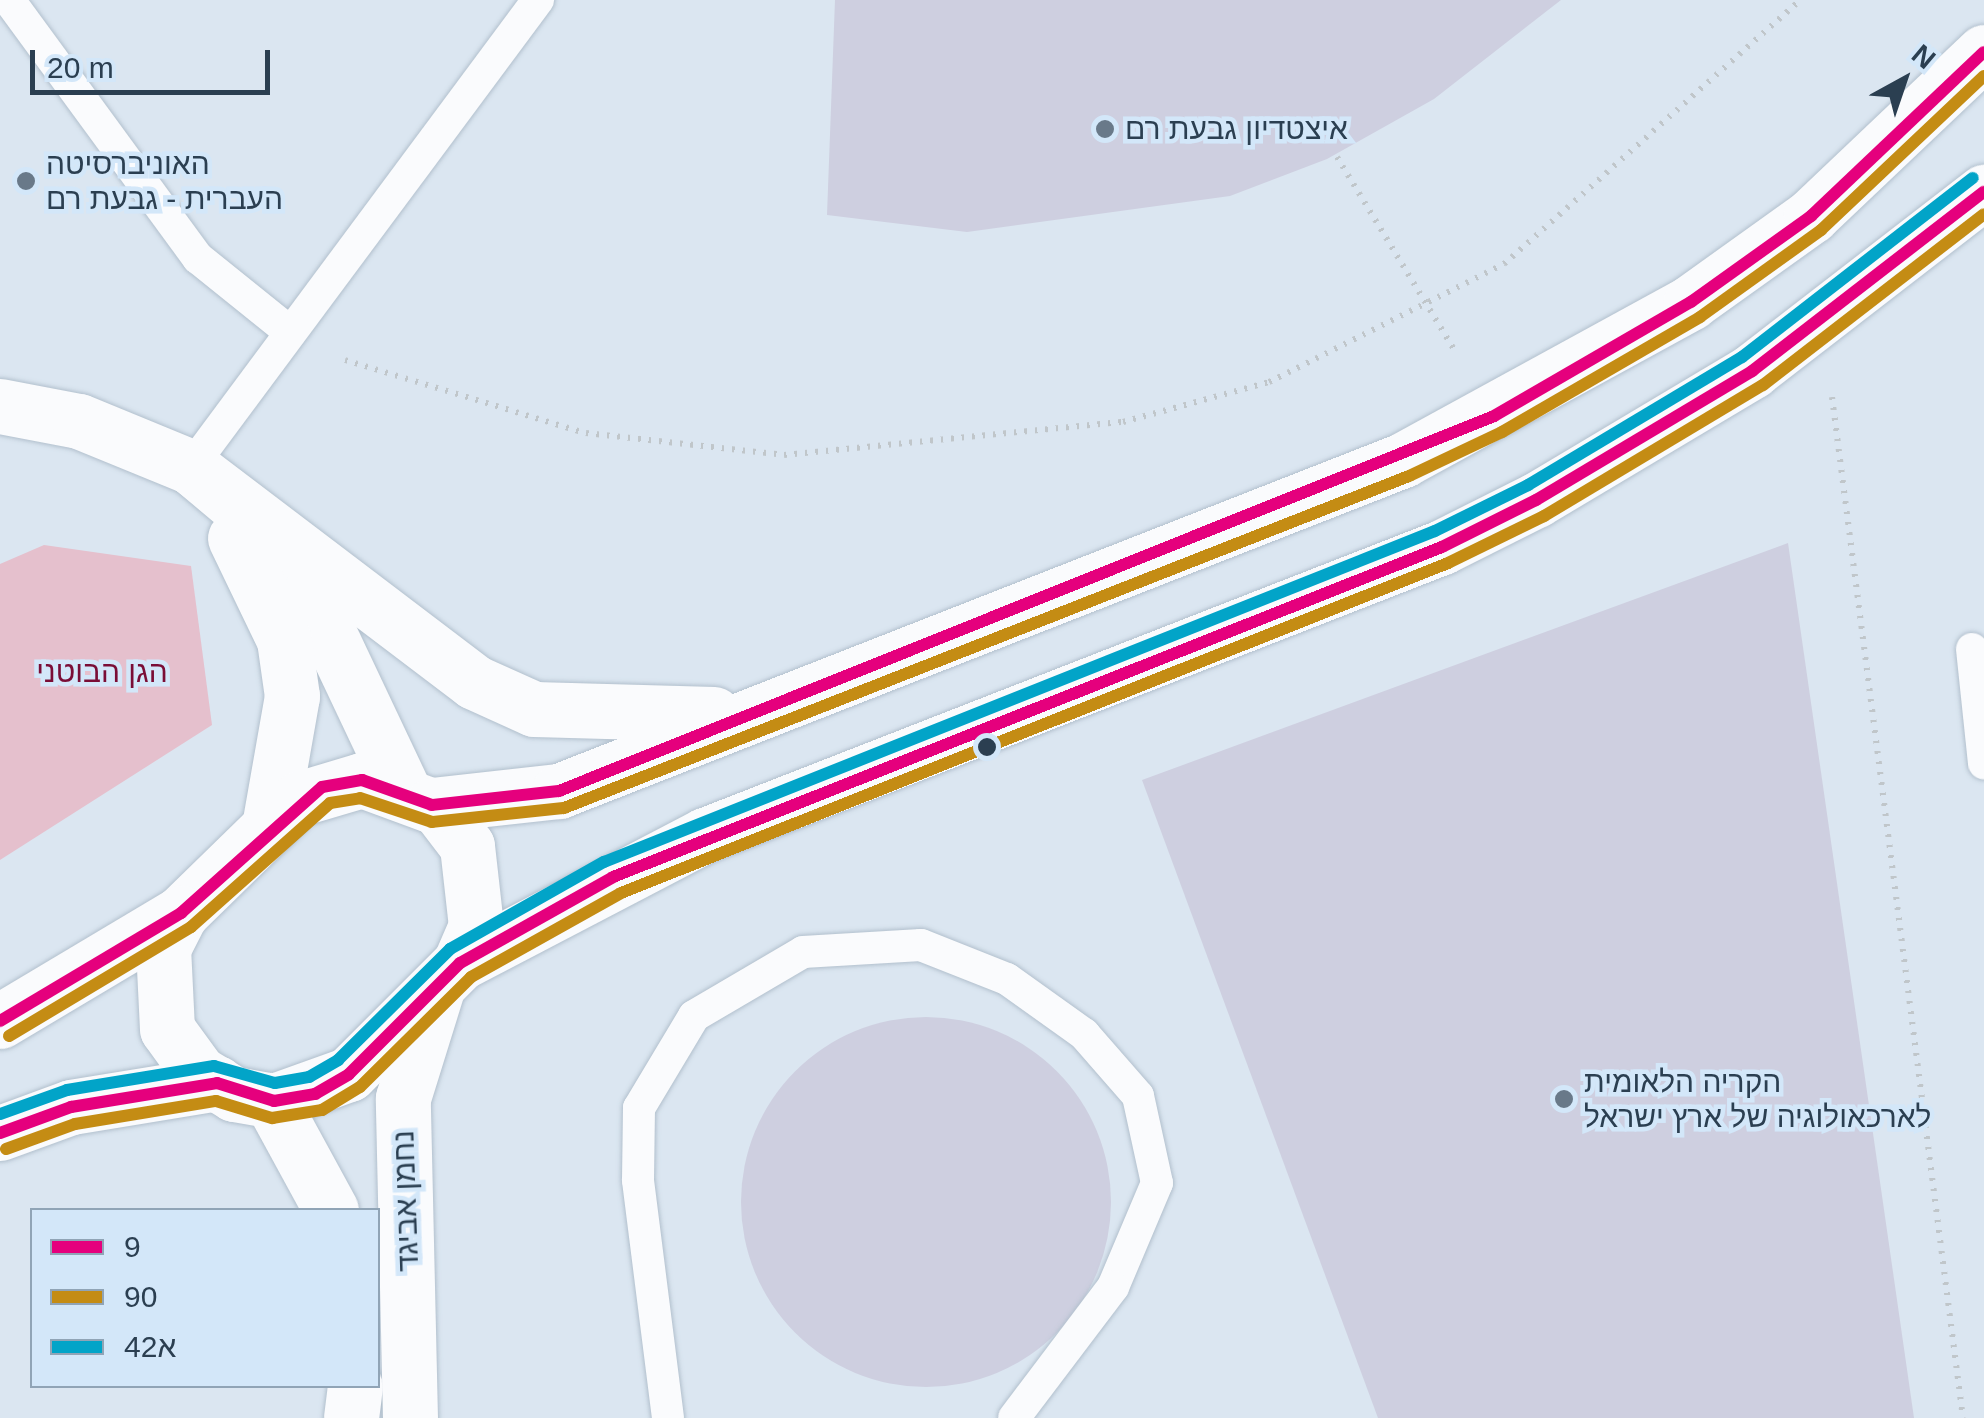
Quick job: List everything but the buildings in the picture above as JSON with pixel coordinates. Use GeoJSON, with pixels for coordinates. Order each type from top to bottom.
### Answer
{"type":"FeatureCollection","features":[{"type":"Feature","properties":{"kind":"street"},"geometry":{"type":"LineString","coordinates":[[0,1021],[180,913],[269,827],[322,787],[362,780],[417,796],[558,791],[1403,460],[1494,416],[1691,302],[1811,216],[1984,52]]}},
{"type":"Feature","properties":{"kind":"street"},"geometry":{"type":"LineString","coordinates":[[0,1133],[71,1107],[217,1083],[271,1100],[315,1094],[350,1074],[449,976],[705,835],[1442,547],[1640,444],[1822,316],[1984,192]]}},
{"type":"Feature","properties":{"kind":"street"},"geometry":{"type":"LineString","coordinates":[[0,406],[79,421],[191,467],[474,682],[534,709],[752,712]]}},
{"type":"Feature","properties":{"kind":"street"},"geometry":{"type":"LineString","coordinates":[[191,467],[247,514],[310,593],[417,796],[467,846],[479,886],[476,926],[449,976]]}},
{"type":"Feature","properties":{"kind":"street"},"geometry":{"type":"LineString","coordinates":[[191,467],[262,582],[284,640],[291,713],[269,827]]}},
{"type":"Feature","properties":{"kind":"street"},"geometry":{"type":"LineString","coordinates":[[180,913],[162,948],[158,990],[167,1028],[217,1083]]}},
{"type":"Feature","properties":{"kind":"street","name":"נחמן אביגד"},"geometry":{"type":"LineString","coordinates":[[410,1418],[404,1098],[449,976]]}},
{"type":"Feature","properties":{"kind":"street"},"geometry":{"type":"LineString","coordinates":[[271,1100],[330,1208]]}},
{"type":"Feature","properties":{"kind":"street"},"geometry":{"type":"LineString","coordinates":[[351,1418],[355,1388]]}},
{"type":"Feature","properties":{"kind":"lane"},"geometry":{"type":"LineString","coordinates":[[9,0],[198,258],[290,332]]}},
{"type":"Feature","properties":{"kind":"lane"},"geometry":{"type":"LineString","coordinates":[[191,467],[538,0]]}},
{"type":"Feature","properties":{"kind":"lane"},"geometry":{"type":"LineString","coordinates":[[1972,649],[1984,762]]}},
{"type":"Feature","properties":{"kind":"lane"},"geometry":{"type":"LineString","coordinates":[[668,1418],[638,1180],[640,1108],[694,1016],[803,952],[921,945],[1007,979],[1084,1034],[1138,1096],[1157,1183],[1113,1287],[1014,1418]]}},
{"type":"Feature","properties":{"kind":"path"},"geometry":{"type":"LineString","coordinates":[[290,332],[369,372],[586,433],[784,455],[935,447],[1123,422],[1269,382],[1429,307],[1504,264],[1800,0]]}},
{"type":"Feature","properties":{"kind":"path"},"geometry":{"type":"LineString","coordinates":[[1337,157],[1494,416]]}},
{"type":"Feature","properties":{"kind":"path"},"geometry":{"type":"LineString","coordinates":[[1822,316],[1964,1418]]}},
{"type":"Feature","properties":{"kind":"green space","name":"הגן הבוטני"},"geometry":{"type":"Polygon","coordinates":[[[44,545],[191,566],[212,725],[0,860],[0,564],[44,545]]]}},
{"type":"Feature","properties":{"kind":"transit line","name":"9"},"geometry":{"type":"LineString","coordinates":[[0,1021],[181,913],[322,787],[362,780],[432,805],[559,791],[1494,416],[1691,302],[1811,216],[1984,52]]}},
{"type":"Feature","properties":{"kind":"transit line","name":"90"},"geometry":{"type":"LineString","coordinates":[[9,1036],[191,927],[330,803],[360,798],[432,822],[564,808],[1409,476],[1502,432],[1700,317],[1821,230],[1984,76]]}},
{"type":"Feature","properties":{"kind":"transit line","name":"42א"},"geometry":{"type":"LineString","coordinates":[[0,1114],[67,1090],[214,1066],[275,1083],[309,1077],[338,1060],[450,949],[604,862],[1435,531],[1528,485],[1742,357],[1973,178]]}},
{"type":"Feature","properties":{"kind":"transit line","name":"9"},"geometry":{"type":"LineString","coordinates":[[0,1133],[71,1107],[217,1083],[274,1101],[315,1094],[349,1074],[460,963],[613,877],[1442,547],[1536,500],[1752,371],[1984,192]]}},
{"type":"Feature","properties":{"kind":"transit line","name":"90"},"geometry":{"type":"LineString","coordinates":[[6,1149],[75,1124],[216,1101],[272,1118],[322,1110],[360,1087],[471,977],[621,893],[1448,563],[1544,516],[1763,385],[1984,214]]}},
{"type":"Feature","properties":{"kind":"place","name":"איצטדיון גבעת רם"},"geometry":{"type":"Point","coordinates":[1105,129]}},
{"type":"Feature","properties":{"kind":"place","name":"האוניברסיטה העברית - גבעת רם"},"geometry":{"type":"Point","coordinates":[26,181]}},
{"type":"Feature","properties":{"kind":"place","name":"הקריה הלאומית לארכאולוגיה של ארץ ישראל"},"geometry":{"type":"Point","coordinates":[1564,1099]}}]}
